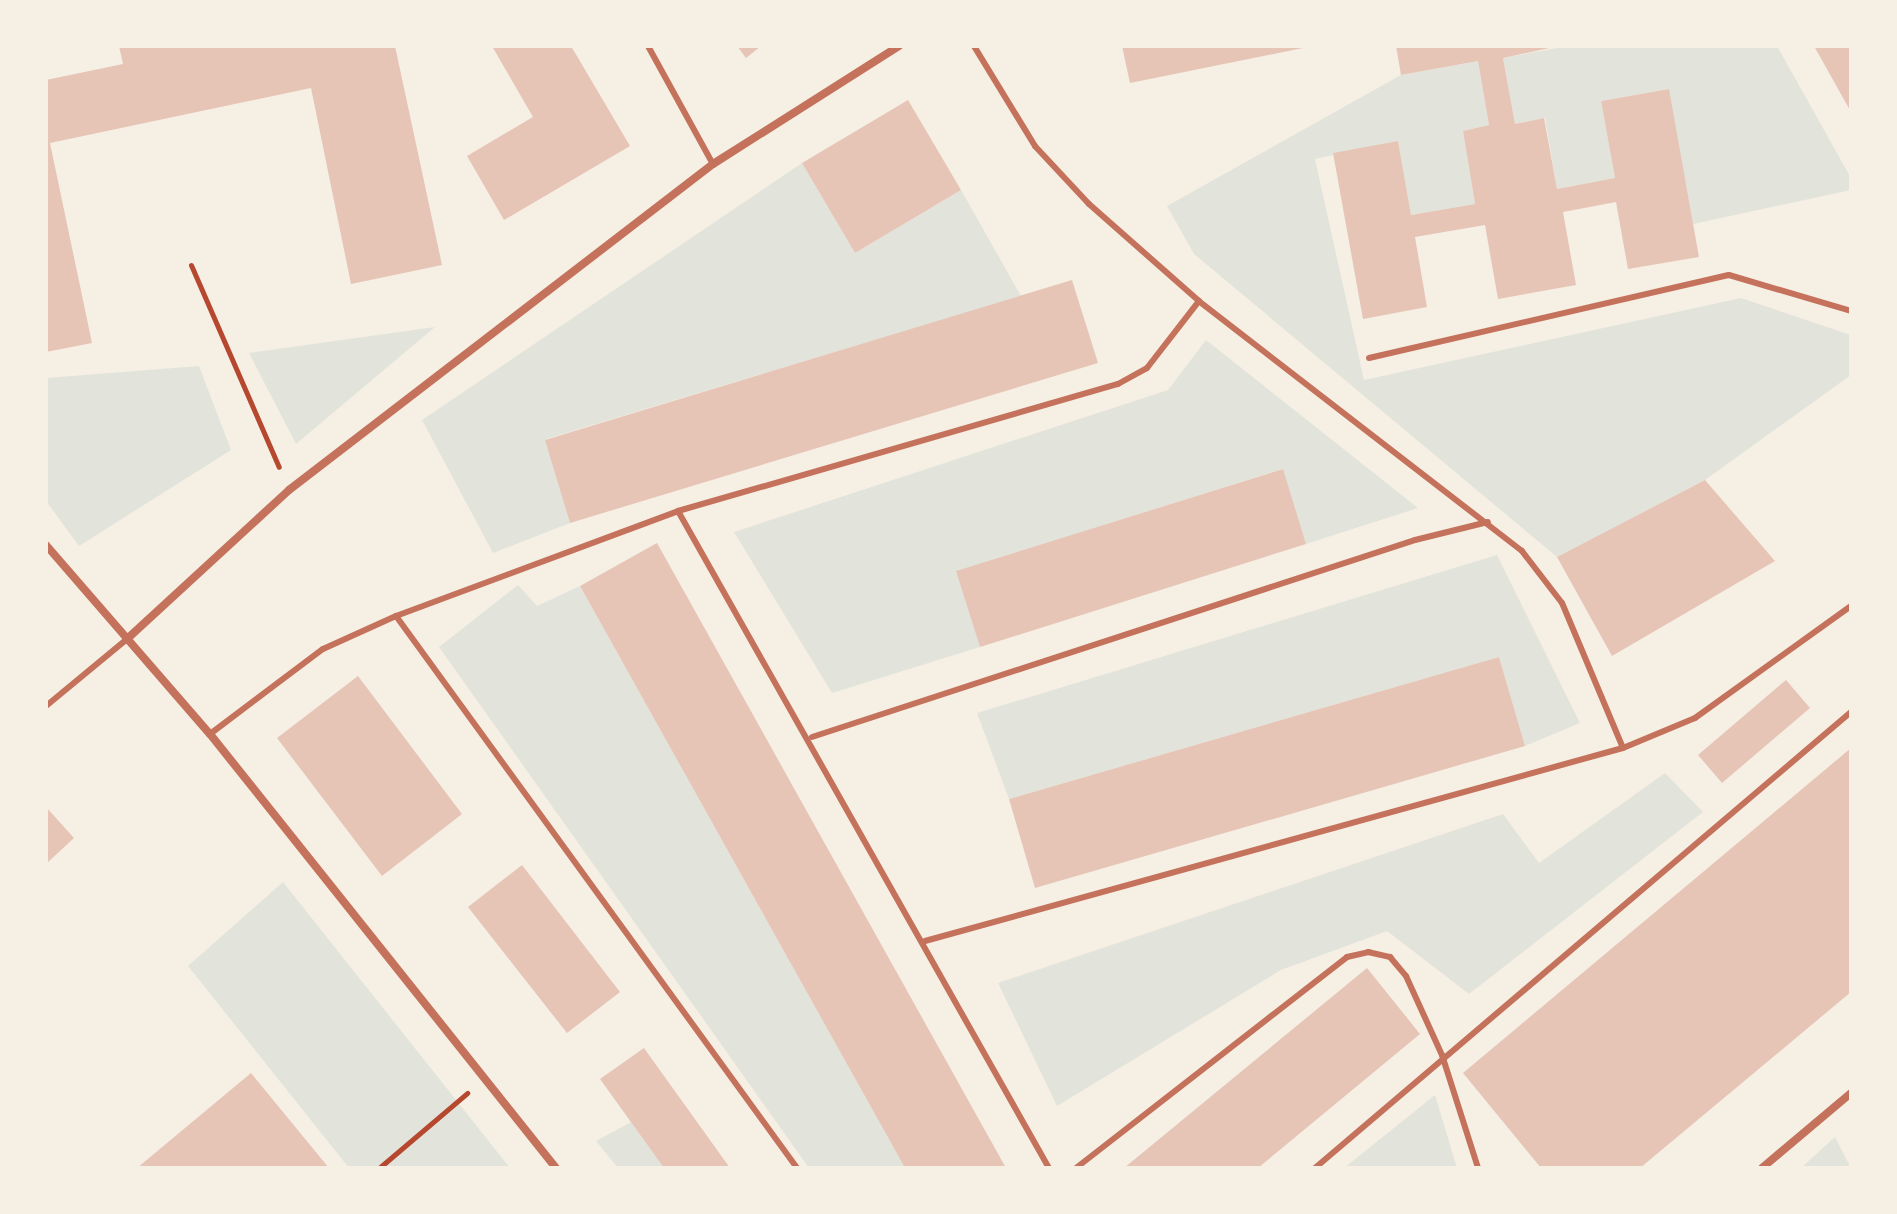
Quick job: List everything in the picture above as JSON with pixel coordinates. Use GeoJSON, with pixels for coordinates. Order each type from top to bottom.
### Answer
{"type":"FeatureCollection","features":[{"type":"Feature","properties":{"kind":"street"},"geometry":{"type":"LineString","coordinates":[[127,639],[289,490],[713,164],[899,46]]}},
{"type":"Feature","properties":{"kind":"street"},"geometry":{"type":"LineString","coordinates":[[46,545],[210,734],[556,1168]]}},
{"type":"Feature","properties":{"kind":"street"},"geometry":{"type":"LineString","coordinates":[[1762,1168],[1851,1093]]}},
{"type":"Feature","properties":{"kind":"lane"},"geometry":{"type":"LineString","coordinates":[[648,46],[713,164]]}},
{"type":"Feature","properties":{"kind":"lane"},"geometry":{"type":"LineString","coordinates":[[974,46],[1035,146],[1199,301],[1488,522],[1562,603],[1623,748]]}},
{"type":"Feature","properties":{"kind":"lane"},"geometry":{"type":"LineString","coordinates":[[1369,358],[1729,275],[1851,311]]}},
{"type":"Feature","properties":{"kind":"lane"},"geometry":{"type":"LineString","coordinates":[[210,734],[323,649],[396,616],[678,511],[1118,384],[1147,368],[1199,301]]}},
{"type":"Feature","properties":{"kind":"lane"},"geometry":{"type":"LineString","coordinates":[[678,511],[812,737],[1049,1168]]}},
{"type":"Feature","properties":{"kind":"lane"},"geometry":{"type":"LineString","coordinates":[[812,737],[1415,540],[1488,522]]}},
{"type":"Feature","properties":{"kind":"lane"},"geometry":{"type":"LineString","coordinates":[[925,941],[1623,748],[1695,718],[1851,606]]}},
{"type":"Feature","properties":{"kind":"lane"},"geometry":{"type":"LineString","coordinates":[[396,616],[797,1168]]}},
{"type":"Feature","properties":{"kind":"lane"},"geometry":{"type":"LineString","coordinates":[[46,706],[127,639]]}},
{"type":"Feature","properties":{"kind":"lane"},"geometry":{"type":"LineString","coordinates":[[1315,1168],[1442,1055],[1851,712]]}},
{"type":"Feature","properties":{"kind":"lane"},"geometry":{"type":"LineString","coordinates":[[1076,1168],[1347,957],[1390,957],[1442,1055],[1478,1168]]}},
{"type":"Feature","properties":{"kind":"path"},"geometry":{"type":"LineString","coordinates":[[191,265],[289,490]]}},
{"type":"Feature","properties":{"kind":"path"},"geometry":{"type":"LineString","coordinates":[[379,1168],[483,1079]]}},
{"type":"Feature","properties":{"kind":"shaded area"},"geometry":{"type":"Polygon","coordinates":[[[1568,46],[1777,46],[1851,178],[1851,190],[1693,224],[1668,89],[1601,101],[1615,178],[1557,189],[1545,118],[1515,124],[1503,58],[1568,46]]]}},
{"type":"Feature","properties":{"kind":"shaded area"},"geometry":{"type":"Polygon","coordinates":[[[1478,61],[1489,125],[1463,131],[1475,204],[1411,215],[1398,141],[1315,159],[1364,380],[1741,298],[1851,335],[1851,375],[1705,480],[1557,557],[1194,254],[1167,206],[1401,75],[1478,61]]]}},
{"type":"Feature","properties":{"kind":"shaded area"},"geometry":{"type":"Polygon","coordinates":[[[802,163],[855,253],[961,190],[1021,296],[546,439],[570,523],[493,553],[422,420],[802,163]]]}},
{"type":"Feature","properties":{"kind":"shaded area"},"geometry":{"type":"Polygon","coordinates":[[[435,327],[296,444],[249,353],[435,327]]]}},
{"type":"Feature","properties":{"kind":"shaded area"},"geometry":{"type":"Polygon","coordinates":[[[1206,340],[1418,508],[1306,544],[1282,469],[957,571],[980,647],[832,693],[734,532],[1168,390],[1206,340]]]}},
{"type":"Feature","properties":{"kind":"shaded area"},"geometry":{"type":"Polygon","coordinates":[[[199,366],[231,450],[79,546],[46,501],[46,378],[199,366]]]}},
{"type":"Feature","properties":{"kind":"shaded area"},"geometry":{"type":"Polygon","coordinates":[[[1497,555],[1580,723],[1525,746],[1499,657],[1009,799],[977,713],[1497,555]]]}},
{"type":"Feature","properties":{"kind":"shaded area"},"geometry":{"type":"Polygon","coordinates":[[[518,585],[537,606],[580,586],[905,1168],[809,1168],[439,647],[518,585]]]}},
{"type":"Feature","properties":{"kind":"shaded area"},"geometry":{"type":"Polygon","coordinates":[[[1665,773],[1703,812],[1469,994],[1387,931],[1281,970],[1057,1106],[998,983],[1503,814],[1539,863],[1665,773]]]}},
{"type":"Feature","properties":{"kind":"shaded area"},"geometry":{"type":"Polygon","coordinates":[[[283,882],[510,1168],[349,1168],[188,966],[283,882]]]}},
{"type":"Feature","properties":{"kind":"shaded area"},"geometry":{"type":"Polygon","coordinates":[[[1435,1095],[1457,1168],[1344,1168],[1435,1095]]]}},
{"type":"Feature","properties":{"kind":"shaded area"},"geometry":{"type":"Polygon","coordinates":[[[631,1122],[664,1168],[618,1168],[596,1141],[631,1122]]]}},
{"type":"Feature","properties":{"kind":"shaded area"},"geometry":{"type":"Polygon","coordinates":[[[1835,1137],[1851,1168],[1801,1168],[1835,1137]]]}},
{"type":"Feature","properties":{"kind":"building"},"geometry":{"type":"Polygon","coordinates":[[[119,46],[395,46],[442,265],[351,284],[311,88],[50,143],[92,343],[46,352],[46,80],[123,64],[119,46]]]}},
{"type":"Feature","properties":{"kind":"building"},"geometry":{"type":"Polygon","coordinates":[[[492,46],[571,46],[630,146],[504,220],[467,156],[533,117],[492,46]]]}},
{"type":"Feature","properties":{"kind":"building"},"geometry":{"type":"Polygon","coordinates":[[[737,46],[761,46],[746,58],[737,46]]]}},
{"type":"Feature","properties":{"kind":"building"},"geometry":{"type":"Polygon","coordinates":[[[1122,46],[1308,46],[1308,47],[1130,83],[1122,46]]]}},
{"type":"Feature","properties":{"kind":"building"},"geometry":{"type":"Polygon","coordinates":[[[1396,46],[1559,46],[1503,58],[1515,124],[1544,118],[1557,189],[1615,178],[1601,101],[1669,89],[1699,257],[1628,269],[1616,202],[1563,212],[1576,285],[1498,299],[1485,225],[1415,237],[1427,307],[1363,319],[1333,153],[1398,141],[1411,215],[1475,204],[1463,131],[1489,125],[1478,61],[1401,75],[1396,46]]]}},
{"type":"Feature","properties":{"kind":"building"},"geometry":{"type":"Polygon","coordinates":[[[1814,46],[1851,46],[1851,112],[1814,46]]]}},
{"type":"Feature","properties":{"kind":"building"},"geometry":{"type":"Polygon","coordinates":[[[908,100],[961,190],[855,253],[802,163],[908,100]]]}},
{"type":"Feature","properties":{"kind":"building"},"geometry":{"type":"Polygon","coordinates":[[[1072,280],[1098,363],[570,523],[545,440],[1072,280]]]}},
{"type":"Feature","properties":{"kind":"building"},"geometry":{"type":"Polygon","coordinates":[[[1283,469],[1306,544],[980,647],[956,571],[1283,469]]]}},
{"type":"Feature","properties":{"kind":"building"},"geometry":{"type":"Polygon","coordinates":[[[1705,480],[1775,561],[1612,656],[1557,557],[1705,480]]]}},
{"type":"Feature","properties":{"kind":"building"},"geometry":{"type":"Polygon","coordinates":[[[657,543],[1006,1168],[905,1168],[580,586],[657,543]]]}},
{"type":"Feature","properties":{"kind":"building"},"geometry":{"type":"Polygon","coordinates":[[[1499,657],[1525,746],[1035,888],[1009,799],[1499,657]]]}},
{"type":"Feature","properties":{"kind":"building"},"geometry":{"type":"Polygon","coordinates":[[[358,676],[462,814],[382,876],[277,738],[358,676]]]}},
{"type":"Feature","properties":{"kind":"building"},"geometry":{"type":"Polygon","coordinates":[[[1786,680],[1810,708],[1722,783],[1698,755],[1786,680]]]}},
{"type":"Feature","properties":{"kind":"building"},"geometry":{"type":"Polygon","coordinates":[[[1851,748],[1851,992],[1640,1168],[1541,1168],[1463,1073],[1851,748]]]}},
{"type":"Feature","properties":{"kind":"building"},"geometry":{"type":"Polygon","coordinates":[[[46,807],[74,838],[46,864],[46,807]]]}},
{"type":"Feature","properties":{"kind":"building"},"geometry":{"type":"Polygon","coordinates":[[[522,865],[620,992],[567,1033],[468,907],[522,865]]]}},
{"type":"Feature","properties":{"kind":"building"},"geometry":{"type":"Polygon","coordinates":[[[1367,968],[1420,1034],[1258,1168],[1124,1168],[1367,968]]]}},
{"type":"Feature","properties":{"kind":"building"},"geometry":{"type":"Polygon","coordinates":[[[644,1048],[730,1168],[664,1168],[600,1079],[644,1048]]]}},
{"type":"Feature","properties":{"kind":"building"},"geometry":{"type":"Polygon","coordinates":[[[251,1073],[329,1168],[137,1168],[251,1073]]]}}]}
